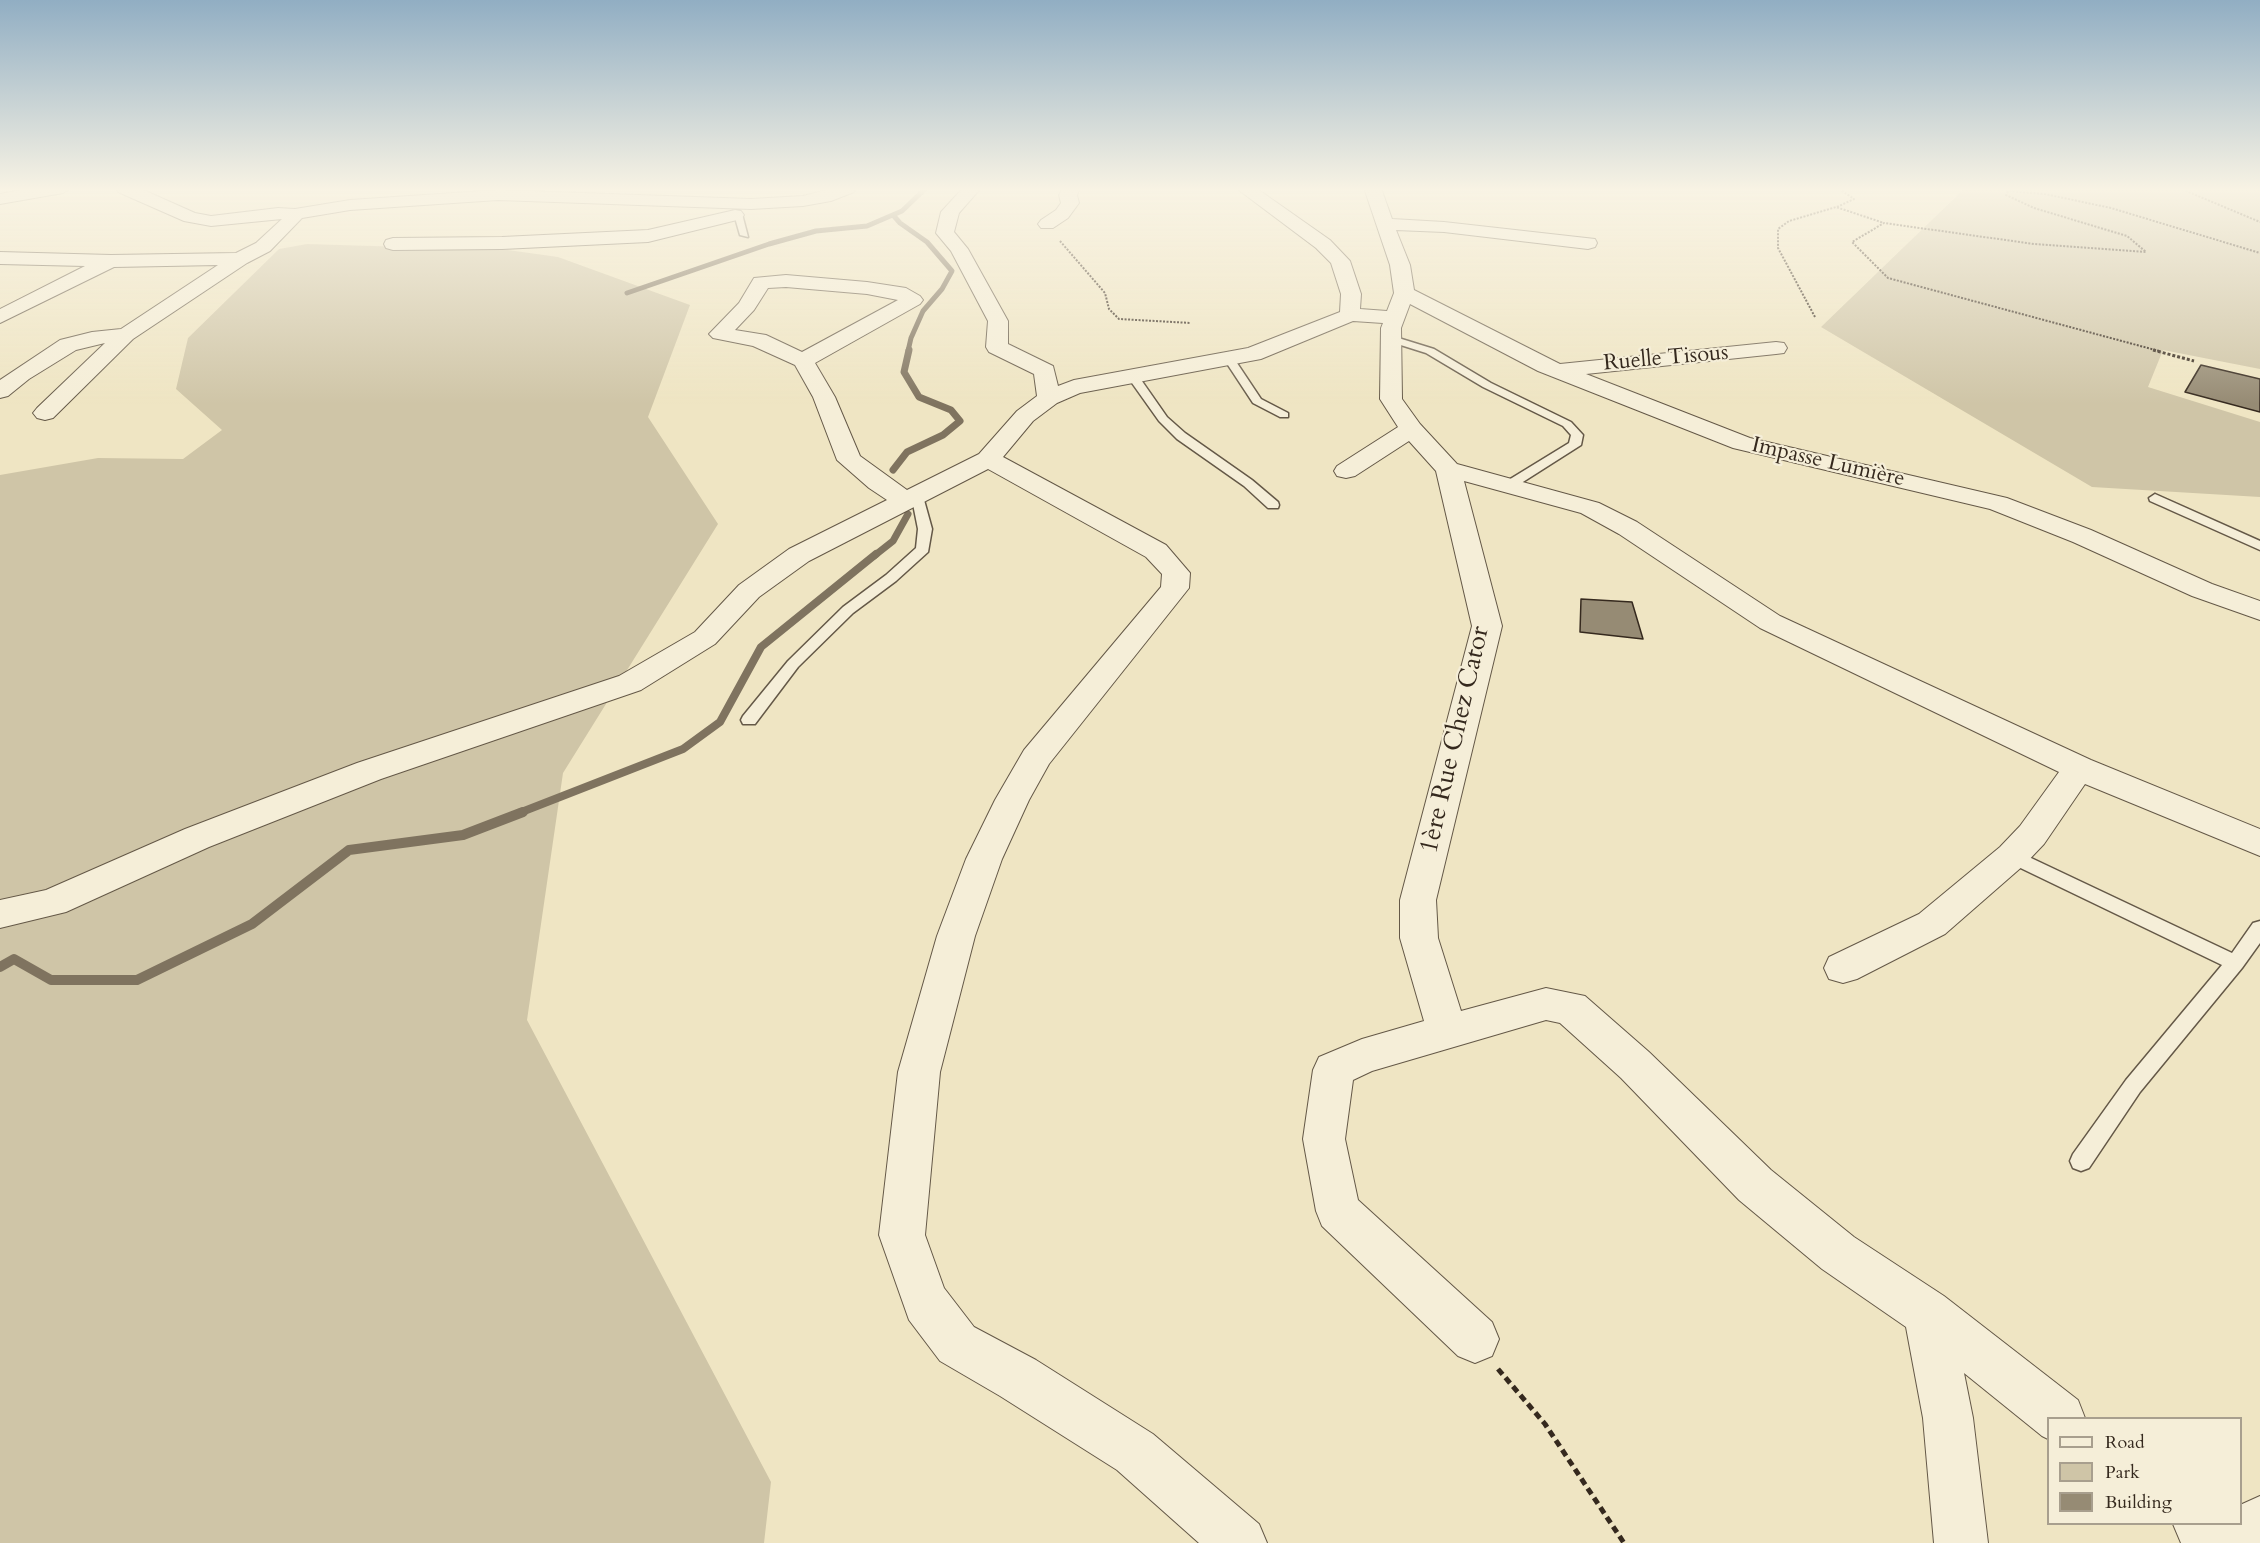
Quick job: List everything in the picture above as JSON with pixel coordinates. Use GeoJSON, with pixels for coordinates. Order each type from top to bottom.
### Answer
{"type":"FeatureCollection","features":[{"type":"Feature","properties":{"kind":"street"},"geometry":{"type":"LineString","coordinates":[[74,260],[175,260]]}},
{"type":"Feature","properties":{"kind":"street"},"geometry":{"type":"LineString","coordinates":[[45,412],[126,335],[238,260]]}},
{"type":"Feature","properties":{"kind":"street"},"geometry":{"type":"LineString","coordinates":[[965,260],[998,321],[997,347],[1045,371],[1049,398]]}},
{"type":"Feature","properties":{"kind":"street"},"geometry":{"type":"LineString","coordinates":[[1339,260],[1351,294],[1350,315]]}},
{"type":"Feature","properties":{"kind":"street","name":"1ère Rue Chez Cator"},"geometry":{"type":"LineString","coordinates":[[1398,260],[1400,265],[1391,399],[1411,429],[1448,469],[1487,626],[1418,900],[1419,938],[1447,1031]]}},
{"type":"Feature","properties":{"kind":"street"},"geometry":{"type":"LineString","coordinates":[[0,317],[111,261]]}},
{"type":"Feature","properties":{"kind":"street"},"geometry":{"type":"LineString","coordinates":[[803,361],[913,300],[899,292],[867,288],[786,281],[761,282],[747,306],[720,334],[758,340],[803,361],[824,397],[849,460],[906,501]]}},
{"type":"Feature","properties":{"kind":"street"},"geometry":{"type":"LineString","coordinates":[[0,914],[53,902],[197,838],[369,771],[630,682],[705,638],[749,591],[799,555],[988,459],[1025,416],[1049,398],[1074,387],[1253,354],[1350,315],[1397,316]]}},
{"type":"Feature","properties":{"kind":"street","name":"Impasse Lumière"},"geometry":{"type":"LineString","coordinates":[[1397,316],[1557,371],[1742,442],[1998,503],[2082,536],[2202,590],[2260,611]]}},
{"type":"Feature","properties":{"kind":"street"},"geometry":{"type":"LineString","coordinates":[[0,391],[21,374],[68,345],[93,338],[126,335]]}},
{"type":"Feature","properties":{"kind":"street","name":"Ruelle Tisous"},"geometry":{"type":"LineString","coordinates":[[1557,371],[1776,348]]}},
{"type":"Feature","properties":{"kind":"street"},"geometry":{"type":"LineString","coordinates":[[1346,471],[1411,429]]}},
{"type":"Feature","properties":{"kind":"street"},"geometry":{"type":"LineString","coordinates":[[988,459],[1156,551],[1176,573],[1175,588],[1036,758],[1012,800],[984,859],[956,936],[919,1072],[902,1235],[926,1303],[957,1344],[1018,1378],[1135,1452],[1240,1543]]}},
{"type":"Feature","properties":{"kind":"street"},"geometry":{"type":"LineString","coordinates":[[1448,469],[1511,484],[1590,508],[1628,528],[1770,622],[2079,768],[2260,843]]}},
{"type":"Feature","properties":{"kind":"street"},"geometry":{"type":"LineString","coordinates":[[1843,968],[1932,924],[2012,856],[2032,835],[2079,768]]}},
{"type":"Feature","properties":{"kind":"street"},"geometry":{"type":"LineString","coordinates":[[1475,1340],[1338,1211],[1323,1139],[1334,1071],[1362,1056],[1546,1004],[1571,1008],[1635,1065],[1755,1185],[1838,1253],[1927,1313],[2057,1417]]}},
{"type":"Feature","properties":{"kind":"street"},"geometry":{"type":"LineString","coordinates":[[1927,1313],[1948,1418],[1961,1543]]}},
{"type":"Feature","properties":{"kind":"street"},"geometry":{"type":"LineString","coordinates":[[2234,1543],[2260,1523]]}},
{"type":"Feature","properties":{"kind":"street"},"geometry":{"type":"LineString","coordinates":[[2201,1525],[2227,1543]]}},
{"type":"Feature","properties":{"kind":"lane"},"geometry":{"type":"LineString","coordinates":[[1397,316],[1430,351],[1488,385],[1567,424],[1577,435],[1575,445],[1511,484]]}},
{"type":"Feature","properties":{"kind":"lane"},"geometry":{"type":"LineString","coordinates":[[1229,359],[1257,401],[1284,415]]}},
{"type":"Feature","properties":{"kind":"lane"},"geometry":{"type":"LineString","coordinates":[[1133,376],[1163,419],[1181,436],[1248,483],[1273,505]]}},
{"type":"Feature","properties":{"kind":"lane"},"geometry":{"type":"LineString","coordinates":[[2155,498],[2260,546]]}},
{"type":"Feature","properties":{"kind":"lane"},"geometry":{"type":"LineString","coordinates":[[749,720],[793,664],[817,640],[848,610],[891,578],[923,549],[925,529],[918,500],[906,501]]}},
{"type":"Feature","properties":{"kind":"lane"},"geometry":{"type":"LineString","coordinates":[[2012,856],[2235,963]]}},
{"type":"Feature","properties":{"kind":"lane"},"geometry":{"type":"LineString","coordinates":[[2081,1161],[2133,1086],[2235,963],[2260,928]]}},
{"type":"Feature","properties":{"kind":"path"},"geometry":{"type":"LineString","coordinates":[[1076,260],[1105,293],[1109,309],[1119,319],[1191,324]]}},
{"type":"Feature","properties":{"kind":"path"},"geometry":{"type":"LineString","coordinates":[[1784,260],[1815,317]]}},
{"type":"Feature","properties":{"kind":"path"},"geometry":{"type":"LineString","coordinates":[[1870,260],[1888,278],[2194,361]]}},
{"type":"Feature","properties":{"kind":"path"},"geometry":{"type":"LineString","coordinates":[[1475,1340],[1545,1424],[1624,1543]]}},
{"type":"Feature","properties":{"kind":"green space"},"geometry":{"type":"Polygon","coordinates":[[[268,260],[566,260],[690,305],[648,417],[718,524],[563,773],[527,1020],[771,1482],[764,1543],[0,1543],[0,475],[98,458],[183,459],[222,430],[176,389],[188,338],[268,260]]]}},
{"type":"Feature","properties":{"kind":"green space"},"geometry":{"type":"Polygon","coordinates":[[[1890,260],[2260,260],[2260,369],[2163,350],[2148,387],[2260,422],[2260,497],[2092,487],[1821,327],[1890,260]]]}},
{"type":"Feature","properties":{"kind":"building"},"geometry":{"type":"Polygon","coordinates":[[[2201,365],[2260,379],[2260,412],[2185,392],[2201,365]]]}},
{"type":"Feature","properties":{"kind":"building"},"geometry":{"type":"Polygon","coordinates":[[[1581,599],[1632,602],[1643,639],[1580,632],[1581,599]]]}},
{"type":"Feature","properties":{"kind":"waterway"},"geometry":{"type":"LineString","coordinates":[[627,293],[723,260]]}},
{"type":"Feature","properties":{"kind":"waterway"},"geometry":{"type":"LineString","coordinates":[[908,351],[923,311],[942,289],[952,271],[943,260]]}},
{"type":"Feature","properties":{"kind":"waterway"},"geometry":{"type":"LineString","coordinates":[[893,470],[907,452],[943,435],[960,421],[951,410],[919,397],[904,372],[909,350]]}},
{"type":"Feature","properties":{"kind":"waterway"},"geometry":{"type":"LineString","coordinates":[[874,556],[893,541],[908,514]]}},
{"type":"Feature","properties":{"kind":"waterway"},"geometry":{"type":"LineString","coordinates":[[519,813],[683,749],[720,722],[761,647],[876,554]]}},
{"type":"Feature","properties":{"kind":"waterway"},"geometry":{"type":"LineString","coordinates":[[0,967],[14,959],[51,980],[137,980],[252,924],[349,850],[463,835],[523,812]]}}]}
